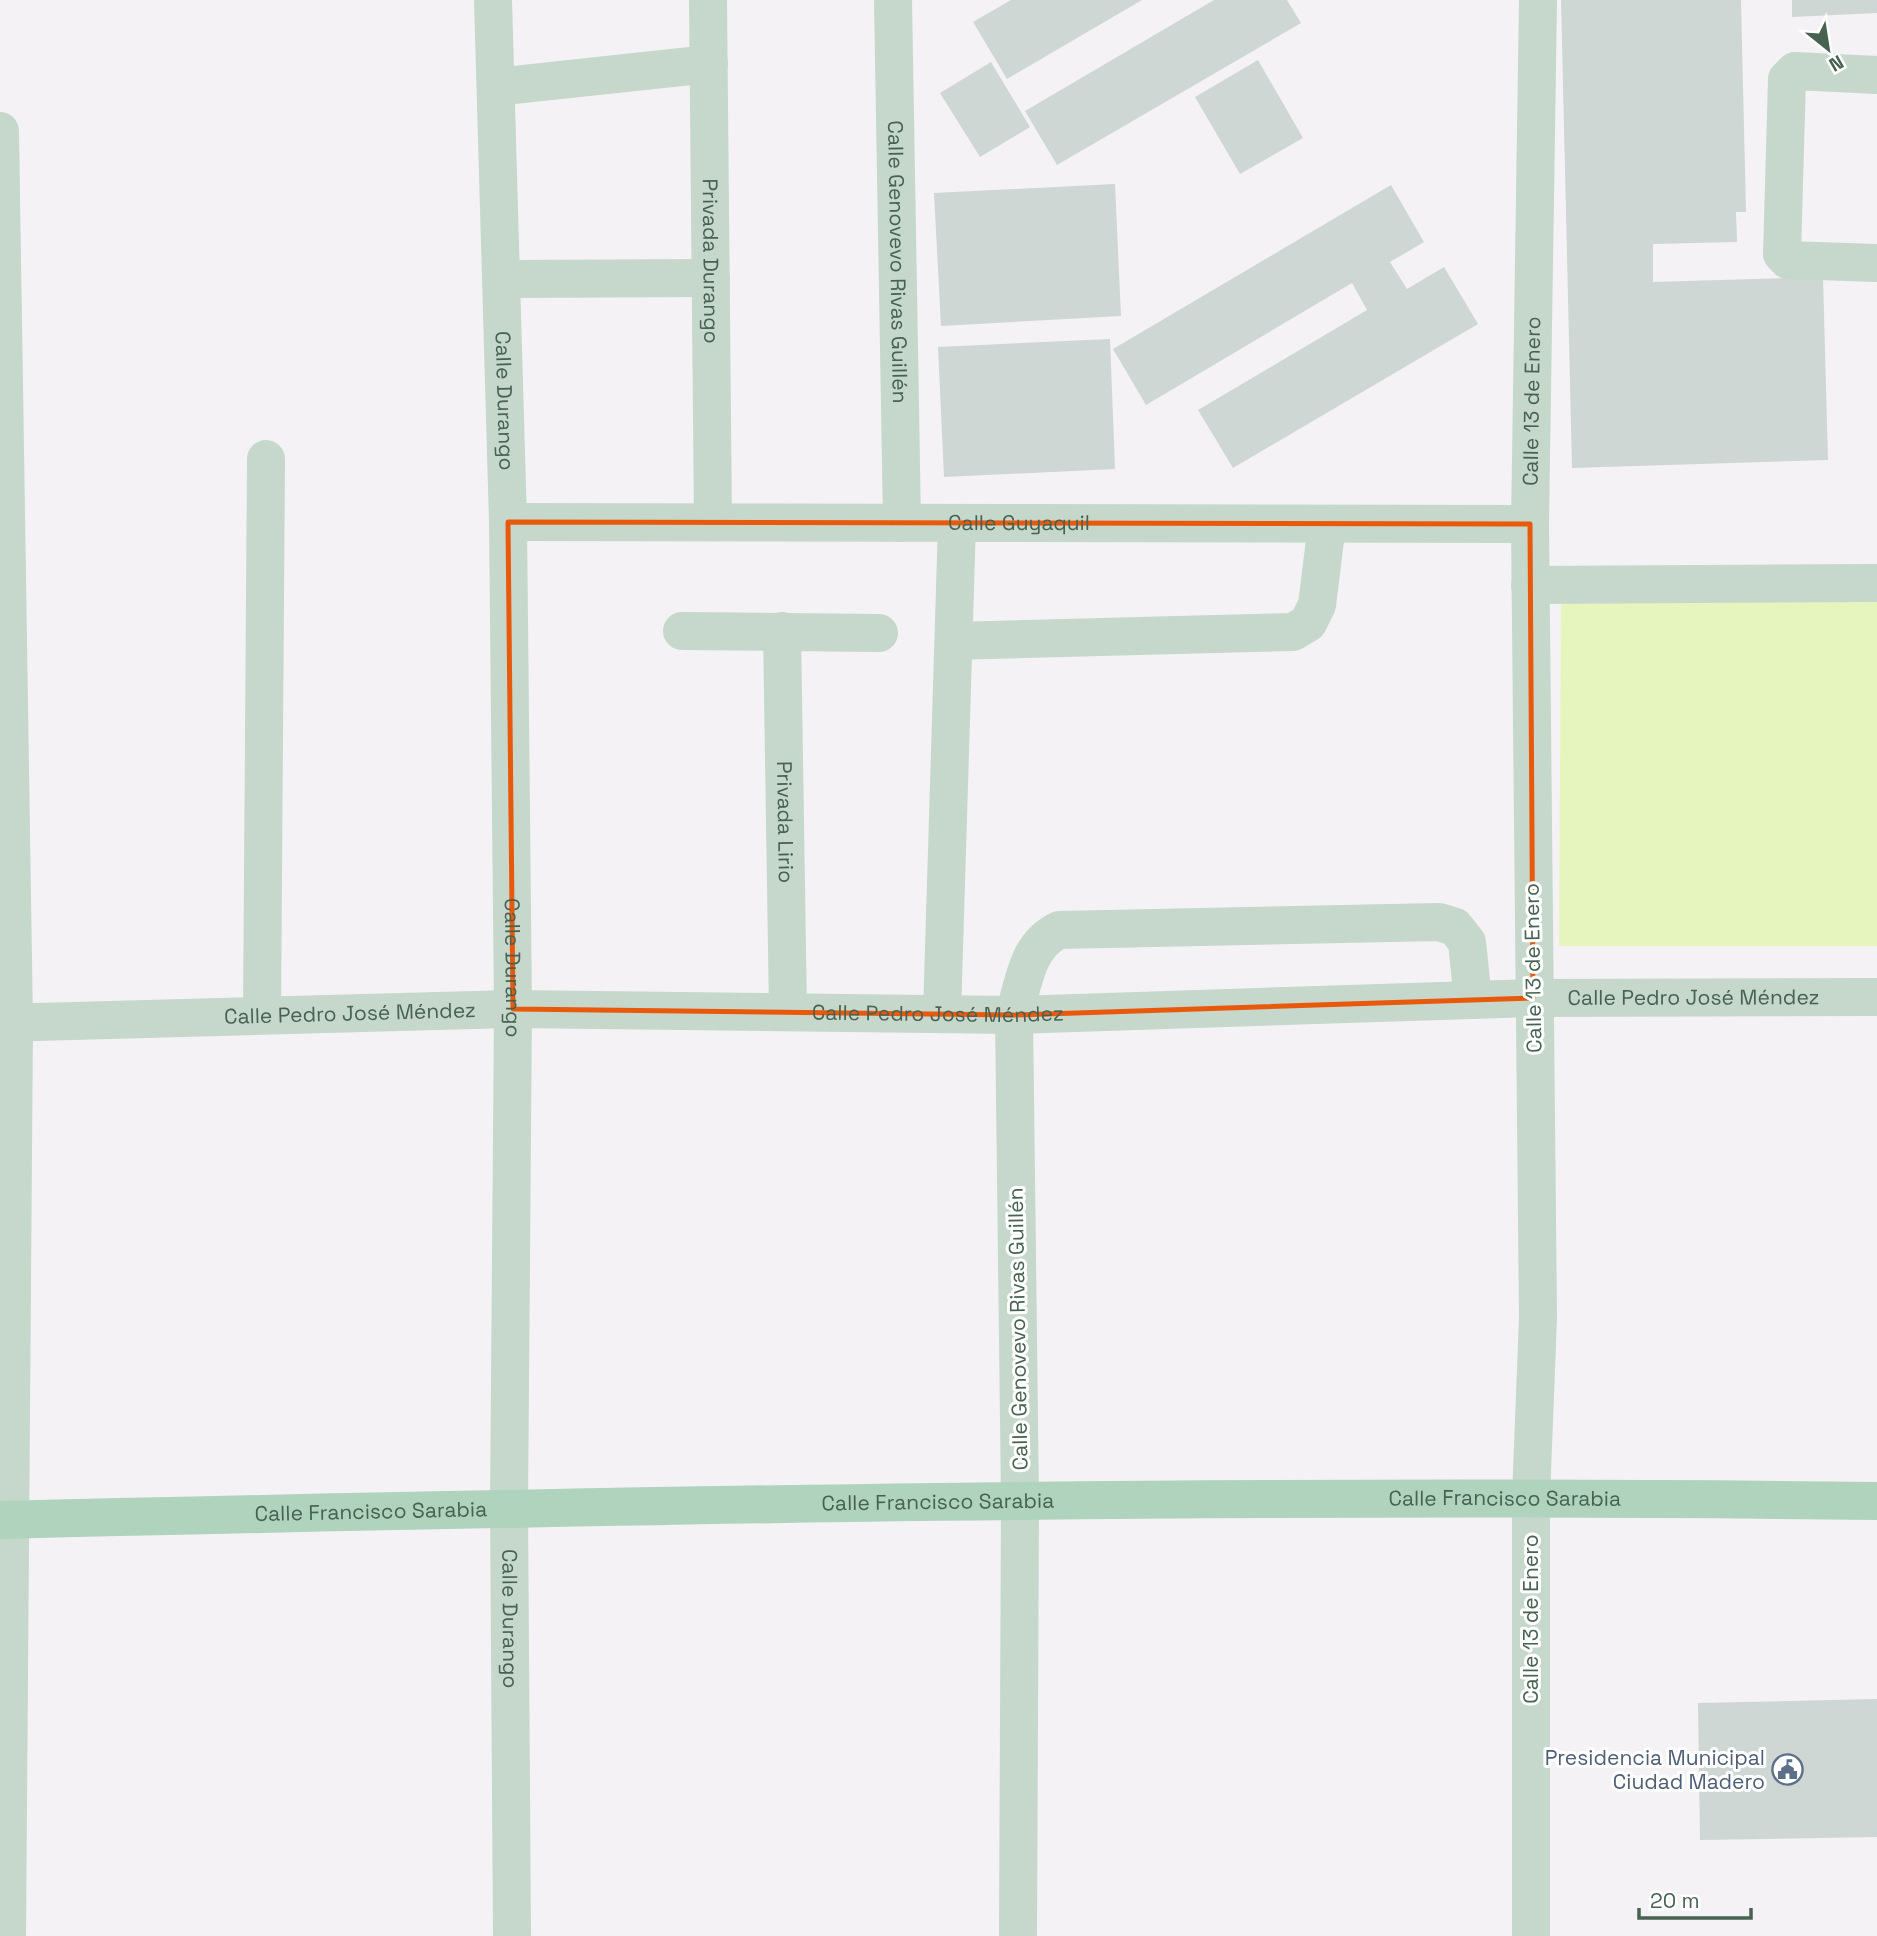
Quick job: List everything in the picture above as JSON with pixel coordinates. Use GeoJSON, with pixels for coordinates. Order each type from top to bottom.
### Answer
{"type":"FeatureCollection","features":[{"type":"Feature","properties":{"kind":"main road","name":"Calle Francisco Sarabia"},"geometry":{"type":"LineString","coordinates":[[5,1520],[509,1507],[1020,1500],[1531,1497],[1877,1501]]}},
{"type":"Feature","properties":{"kind":"street","name":"Calle Durango"},"geometry":{"type":"LineString","coordinates":[[493,0],[508,522],[513,1009],[509,1507],[512,1936]]}},
{"type":"Feature","properties":{"kind":"street","name":"Privada Durango"},"geometry":{"type":"LineString","coordinates":[[708,0],[713,522]]}},
{"type":"Feature","properties":{"kind":"street","name":"Calle Genovevo Rivas Guillén"},"geometry":{"type":"LineString","coordinates":[[893,0],[902,523]]}},
{"type":"Feature","properties":{"kind":"street","name":"Calle 13 de Enero"},"geometry":{"type":"LineString","coordinates":[[1531,1936],[1531,1497],[1538,1318],[1530,524],[1538,0]]}},
{"type":"Feature","properties":{"kind":"street"},"geometry":{"type":"LineString","coordinates":[[496,87],[709,64]]}},
{"type":"Feature","properties":{"kind":"street"},"geometry":{"type":"LineString","coordinates":[[1877,75],[1795,71],[1787,79],[1782,254],[1788,260],[1877,263]]}},
{"type":"Feature","properties":{"kind":"street"},"geometry":{"type":"LineString","coordinates":[[0,131],[7,1023],[7,1936]]}},
{"type":"Feature","properties":{"kind":"street"},"geometry":{"type":"LineString","coordinates":[[501,279],[711,278]]}},
{"type":"Feature","properties":{"kind":"street"},"geometry":{"type":"LineString","coordinates":[[261,1015],[266,459]]}},
{"type":"Feature","properties":{"kind":"street","name":"Calle Guyaquil"},"geometry":{"type":"LineString","coordinates":[[508,522],[1530,524]]}},
{"type":"Feature","properties":{"kind":"street"},"geometry":{"type":"LineString","coordinates":[[942,1014],[957,523]]}},
{"type":"Feature","properties":{"kind":"street"},"geometry":{"type":"LineString","coordinates":[[954,641],[1293,632],[1308,623],[1317,605],[1326,524]]}},
{"type":"Feature","properties":{"kind":"street"},"geometry":{"type":"LineString","coordinates":[[1530,585],[1877,583]]}},
{"type":"Feature","properties":{"kind":"street"},"geometry":{"type":"LineString","coordinates":[[682,631],[879,632]]}},
{"type":"Feature","properties":{"kind":"street","name":"Privada Lirio"},"geometry":{"type":"LineString","coordinates":[[782,631],[788,1012]]}},
{"type":"Feature","properties":{"kind":"street","name":"Calle Genovevo Rivas Guillén"},"geometry":{"type":"LineString","coordinates":[[1018,1936],[1020,1500],[1014,1015],[1035,947],[1044,937],[1059,930],[1439,922],[1455,928],[1466,942],[1473,1000]]}},
{"type":"Feature","properties":{"kind":"street","name":"Calle Pedro José Méndez"},"geometry":{"type":"LineString","coordinates":[[7,1023],[513,1009],[1014,1015],[1533,998],[1877,997]]}},
{"type":"Feature","properties":{"kind":"highlighted area"},"geometry":{"type":"Polygon","coordinates":[[[508,522],[1530,524],[1533,998],[1014,1015],[513,1009],[508,522]]]}},
{"type":"Feature","properties":{"kind":"green space"},"geometry":{"type":"Polygon","coordinates":[[[1561,598],[1877,598],[1877,946],[1559,946],[1561,598]]]}},
{"type":"Feature","properties":{"kind":"building"},"geometry":{"type":"Polygon","coordinates":[[[1011,0],[1142,0],[1007,79],[973,22],[1011,0]]]}},
{"type":"Feature","properties":{"kind":"building"},"geometry":{"type":"Polygon","coordinates":[[[1214,0],[1287,0],[1301,23],[1057,165],[1025,111],[1214,0]]]}},
{"type":"Feature","properties":{"kind":"building"},"geometry":{"type":"Polygon","coordinates":[[[1561,0],[1741,0],[1746,212],[1736,212],[1737,242],[1653,244],[1653,282],[1823,277],[1828,460],[1572,468],[1561,0]]]}},
{"type":"Feature","properties":{"kind":"building"},"geometry":{"type":"Polygon","coordinates":[[[1792,0],[1877,0],[1877,13],[1792,17],[1792,0]]]}},
{"type":"Feature","properties":{"kind":"building"},"geometry":{"type":"Polygon","coordinates":[[[1258,60],[1303,138],[1240,174],[1195,97],[1258,60]]]}},
{"type":"Feature","properties":{"kind":"building"},"geometry":{"type":"Polygon","coordinates":[[[991,62],[1030,127],[980,157],[940,93],[991,62]]]}},
{"type":"Feature","properties":{"kind":"building"},"geometry":{"type":"Polygon","coordinates":[[[1115,184],[1121,316],[941,326],[934,193],[1115,184]]]}},
{"type":"Feature","properties":{"kind":"building"},"geometry":{"type":"Polygon","coordinates":[[[1391,185],[1424,242],[1390,262],[1407,289],[1444,267],[1478,324],[1233,468],[1198,410],[1367,310],[1352,283],[1146,405],[1113,349],[1391,185]]]}},
{"type":"Feature","properties":{"kind":"building"},"geometry":{"type":"Polygon","coordinates":[[[1110,339],[1115,469],[944,477],[938,347],[1110,339]]]}},
{"type":"Feature","properties":{"kind":"building","name":"Presidencia Municipal Ciudad Madero"},"geometry":{"type":"Polygon","coordinates":[[[1877,1699],[1877,1837],[1700,1840],[1698,1703],[1877,1699]]]}},
{"type":"Feature","properties":{"kind":"place","name":"Presidencia Municipal Ciudad Madero"},"geometry":{"type":"Point","coordinates":[1788,1770]}}]}
